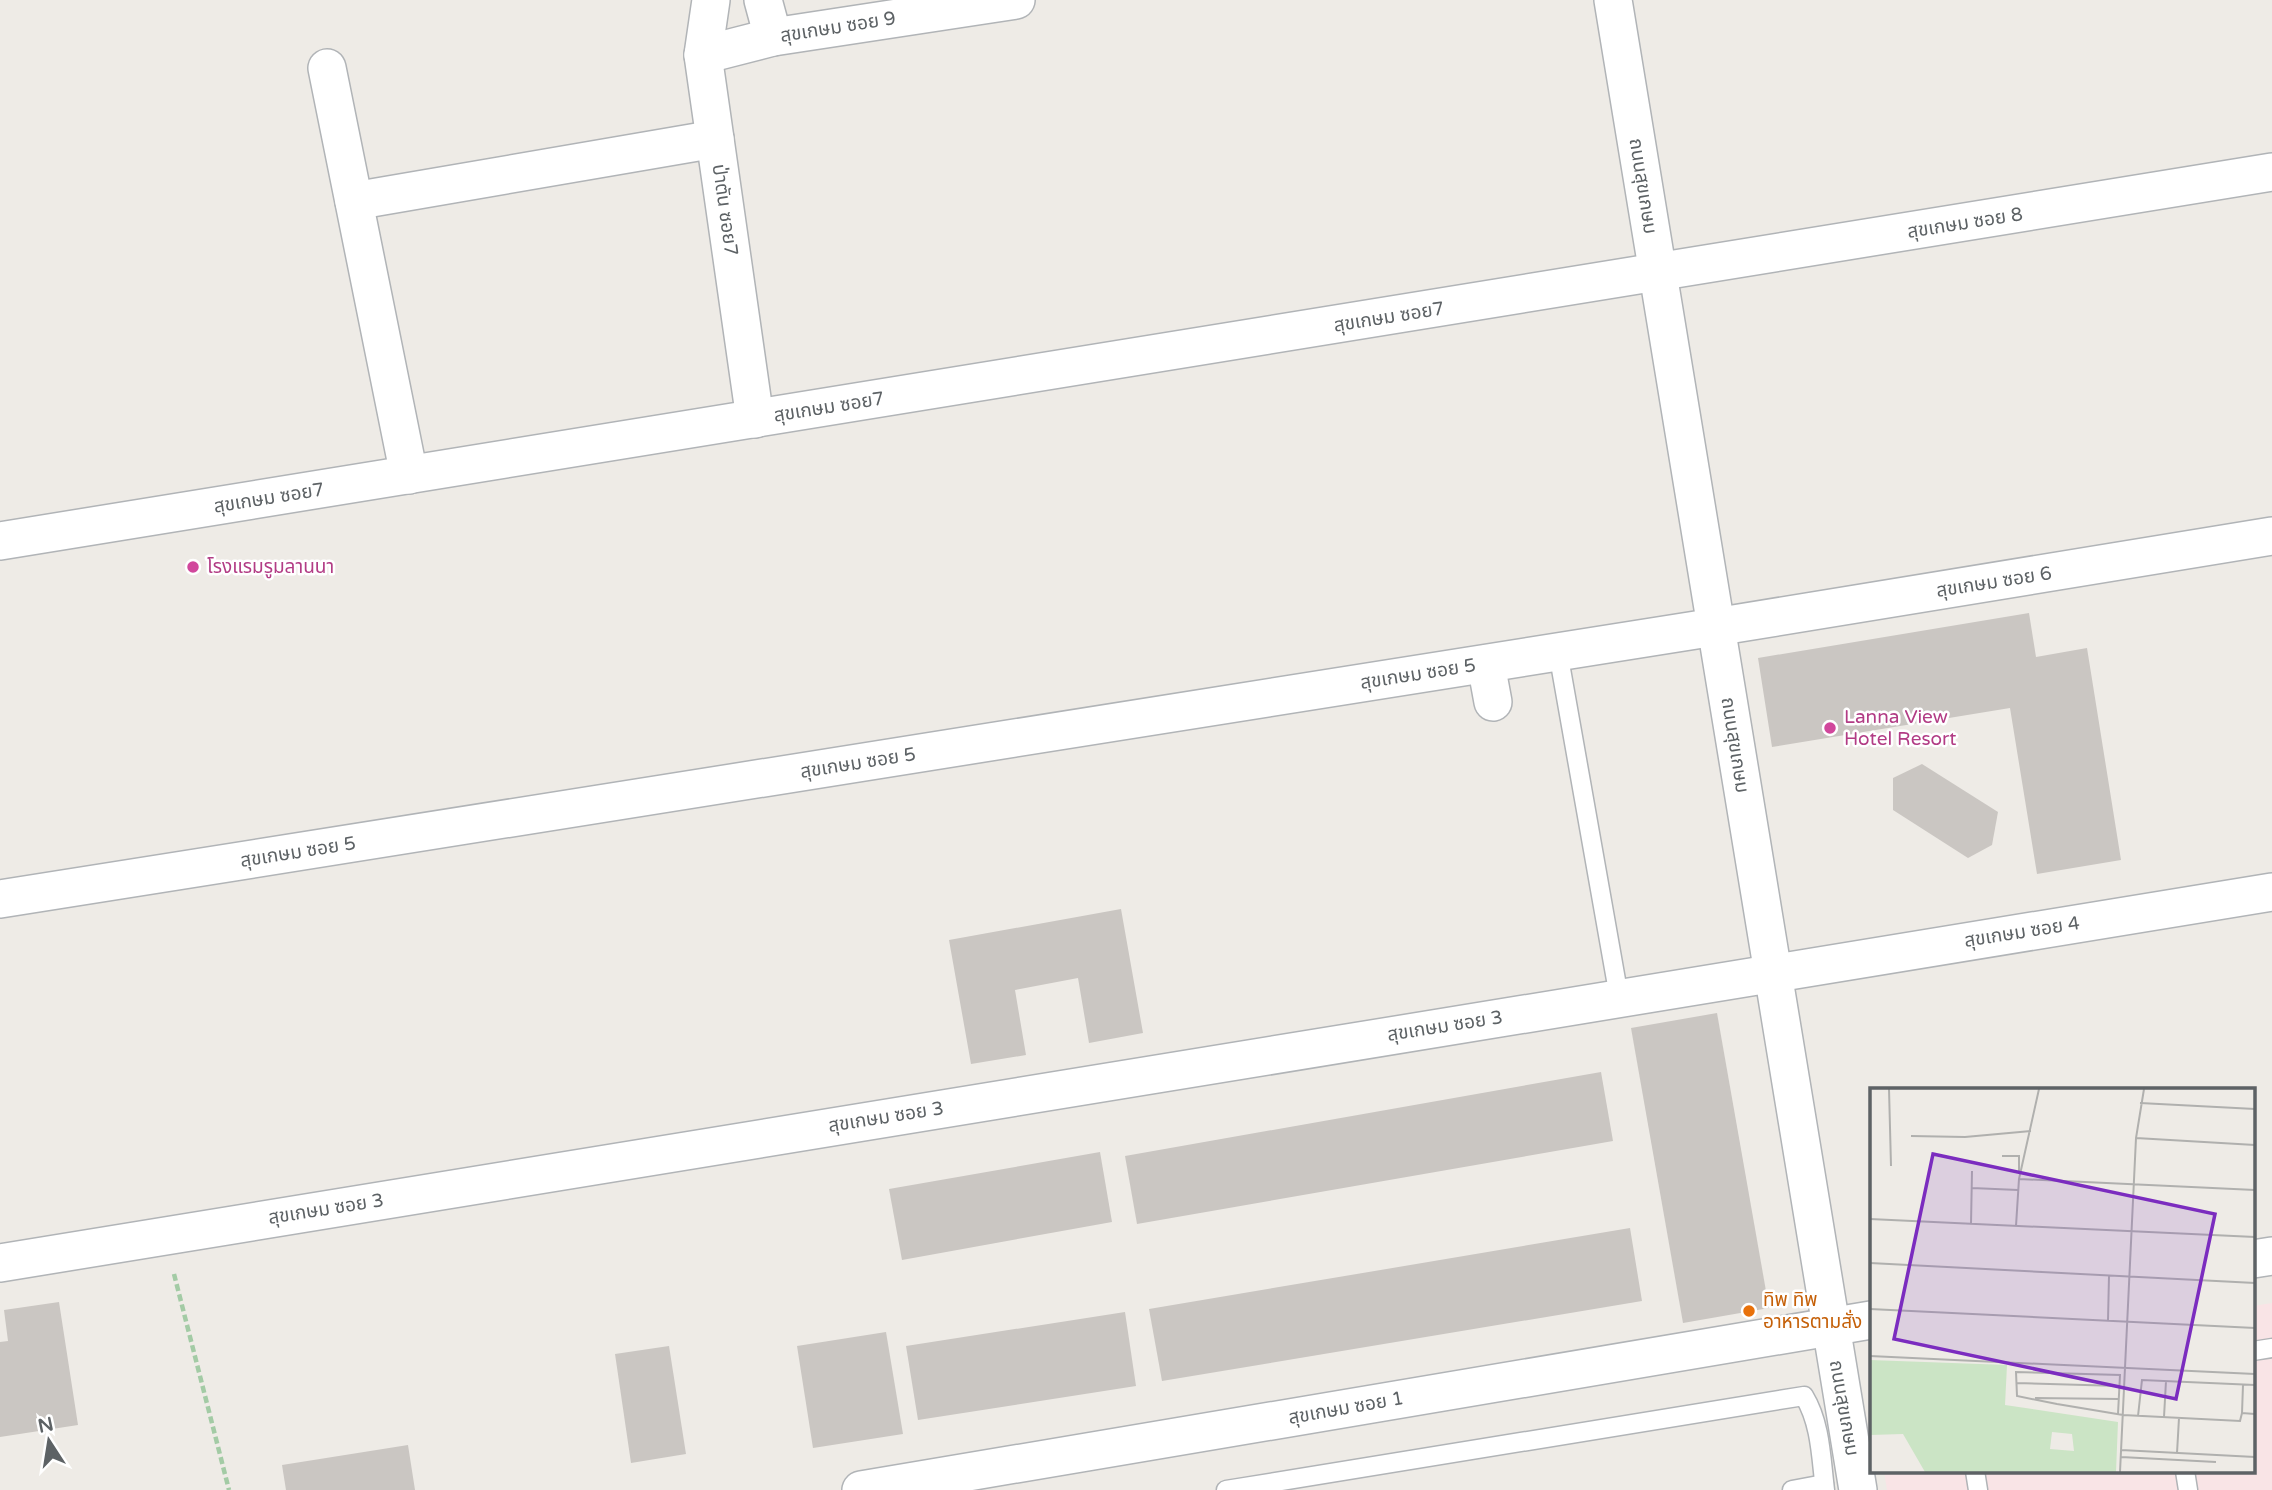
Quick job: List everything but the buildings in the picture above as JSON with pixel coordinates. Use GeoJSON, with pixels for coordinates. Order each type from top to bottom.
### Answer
{"type":"FeatureCollection","features":[{"type":"Feature","properties":{"kind":"street"},"geometry":{"type":"LineString","coordinates":[[763,0],[773,37]]}},
{"type":"Feature","properties":{"kind":"street","name":"สุขเกษม ซอย 9"},"geometry":{"type":"LineString","coordinates":[[703,55],[773,37],[1016,0]]}},
{"type":"Feature","properties":{"kind":"street","name":"ถนนสุขเกษม"},"geometry":{"type":"LineString","coordinates":[[1613,0],[1830,1326],[1836,1488]]}},
{"type":"Feature","properties":{"kind":"street","name":"ป่าตัน ซอย7"},"geometry":{"type":"LineString","coordinates":[[702,6],[703,55],[755,419]]}},
{"type":"Feature","properties":{"kind":"street"},"geometry":{"type":"LineString","coordinates":[[327,68],[409,475]]}},
{"type":"Feature","properties":{"kind":"street"},"geometry":{"type":"LineString","coordinates":[[354,201],[715,139]]}},
{"type":"Feature","properties":{"kind":"street","name":"สุขเกษม ซอย 8"},"geometry":{"type":"LineString","coordinates":[[1658,274],[2272,173]]}},
{"type":"Feature","properties":{"kind":"street","name":"สุขเกษม ซอย7"},"geometry":{"type":"LineString","coordinates":[[0,541],[1658,274]]}},
{"type":"Feature","properties":{"kind":"street","name":"สุขเกษม ซอย 6"},"geometry":{"type":"LineString","coordinates":[[1715,627],[2272,536]]}},
{"type":"Feature","properties":{"kind":"street","name":"สุขเกษม ซอย 5"},"geometry":{"type":"LineString","coordinates":[[0,899],[1715,627]]}},
{"type":"Feature","properties":{"kind":"street"},"geometry":{"type":"LineString","coordinates":[[1486,664],[1493,702]]}},
{"type":"Feature","properties":{"kind":"street","name":"สุขเกษม ซอย 4"},"geometry":{"type":"LineString","coordinates":[[1772,972],[2272,892]]}},
{"type":"Feature","properties":{"kind":"street","name":"สุขเกษม ซอย 3"},"geometry":{"type":"LineString","coordinates":[[0,1263],[1772,972]]}},
{"type":"Feature","properties":{"kind":"street"},"geometry":{"type":"LineString","coordinates":[[2254,1259],[2272,1256]]}},
{"type":"Feature","properties":{"kind":"street","name":"สุขเกษม ซอย 1"},"geometry":{"type":"LineString","coordinates":[[861,1490],[1870,1320]]}},
{"type":"Feature","properties":{"kind":"lane"},"geometry":{"type":"LineString","coordinates":[[1558,652],[1619,997]]}},
{"type":"Feature","properties":{"kind":"lane"},"geometry":{"type":"LineString","coordinates":[[2254,1351],[2272,1348]]}},
{"type":"Feature","properties":{"kind":"lane"},"geometry":{"type":"LineString","coordinates":[[1226,1490],[1804,1396],[1813,1411],[1836,1488],[1792,1490]]}},
{"type":"Feature","properties":{"kind":"lane"},"geometry":{"type":"LineString","coordinates":[[1975,1472],[1978,1490]]}},
{"type":"Feature","properties":{"kind":"lane"},"geometry":{"type":"LineString","coordinates":[[2185,1472],[2188,1490]]}},
{"type":"Feature","properties":{"kind":"path"},"geometry":{"type":"LineString","coordinates":[[164,1236],[229,1490]]}},
{"type":"Feature","properties":{"kind":"shaded area"},"geometry":{"type":"Polygon","coordinates":[[[2272,1303],[2272,1490],[1887,1490],[1884,1472],[2254,1472],[2254,1306],[2272,1303]]]}},
{"type":"Feature","properties":{"kind":"place","name":"โรงแรมรูมลานนา"},"geometry":{"type":"Point","coordinates":[193,567]}},
{"type":"Feature","properties":{"kind":"place","name":"Lanna View Hotel Resort"},"geometry":{"type":"Point","coordinates":[1830,728]}},
{"type":"Feature","properties":{"kind":"place","name":"ทิพ ทิพ อาหารตามสั่ง"},"geometry":{"type":"Point","coordinates":[1749,1311]}}]}
